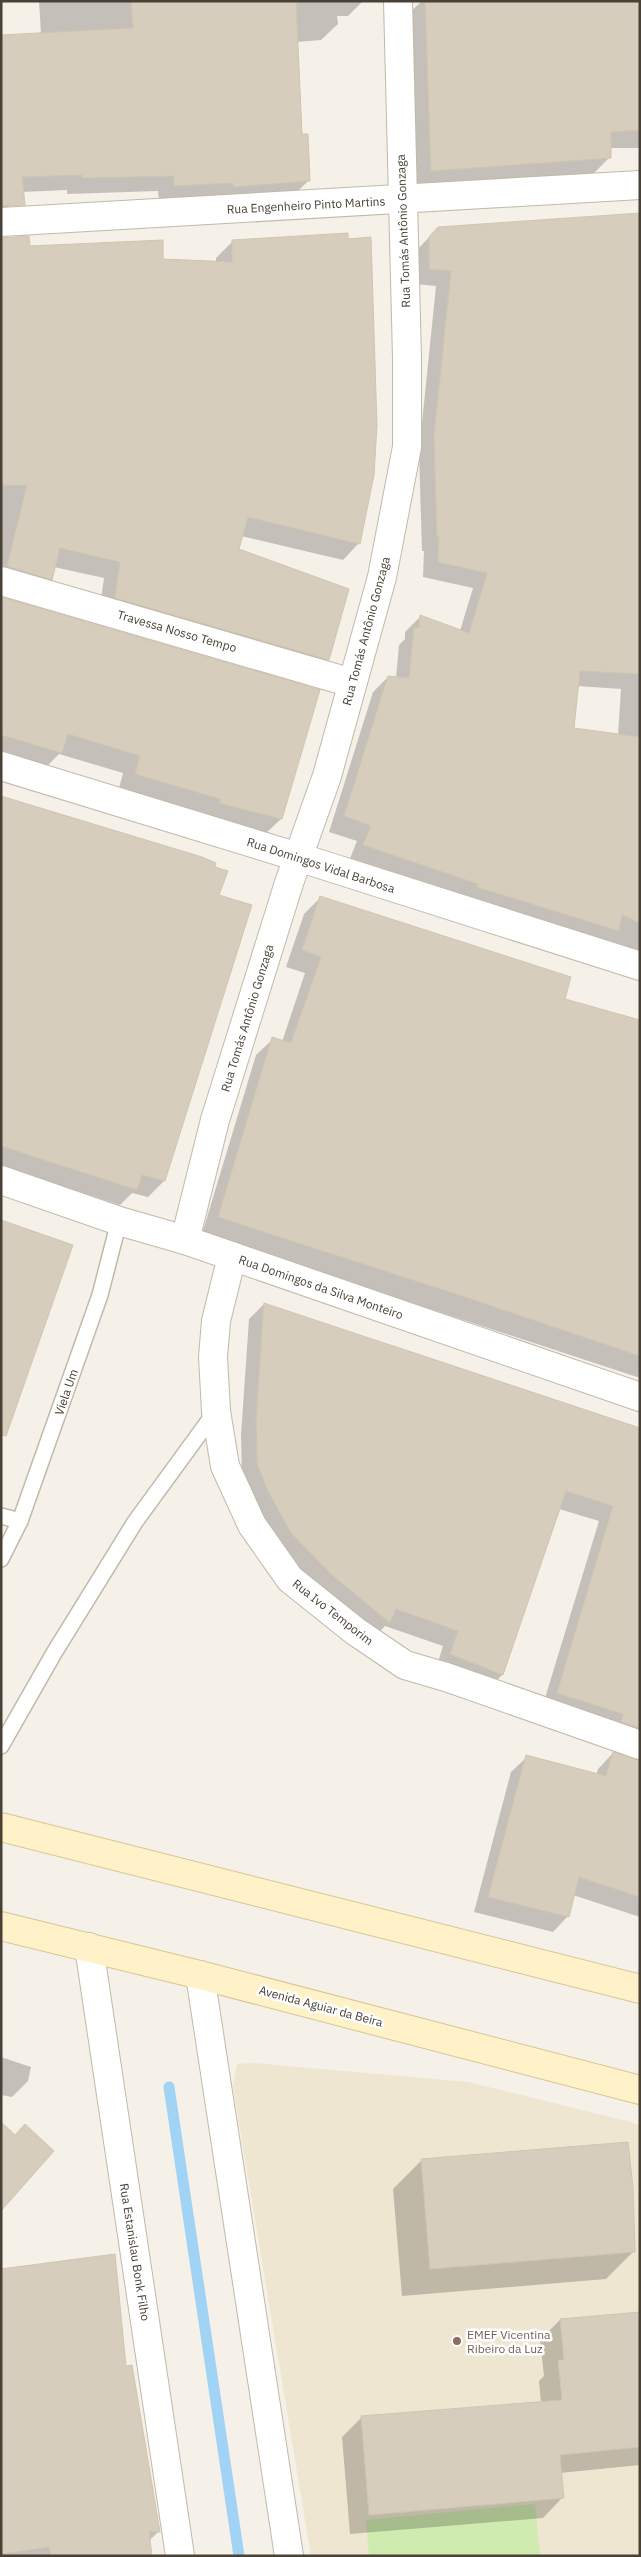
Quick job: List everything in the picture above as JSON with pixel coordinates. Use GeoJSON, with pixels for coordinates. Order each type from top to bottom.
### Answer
{"type":"FeatureCollection","features":[{"type":"Feature","properties":{"kind":"main road"},"geometry":{"type":"LineString","coordinates":[[1,1827],[640,1988]]}},
{"type":"Feature","properties":{"kind":"main road","name":"Avenida Aguiar da Beira"},"geometry":{"type":"LineString","coordinates":[[1,1926],[200,1975],[640,2090]]}},
{"type":"Feature","properties":{"kind":"street","name":"Rua Tomás Antônio Gonzaga"},"geometry":{"type":"LineString","coordinates":[[185,1240],[215,1120],[298,857],[326,776],[382,577],[407,447],[398,1]]}},
{"type":"Feature","properties":{"kind":"street","name":"Rua Engenheiro Pinto Martins"},"geometry":{"type":"LineString","coordinates":[[1,222],[640,185]]}},
{"type":"Feature","properties":{"kind":"street","name":"Travessa Nosso Tempo"},"geometry":{"type":"LineString","coordinates":[[1,581],[352,683]]}},
{"type":"Feature","properties":{"kind":"street","name":"Rua Domingos Vidal Barbosa"},"geometry":{"type":"LineString","coordinates":[[1,766],[298,857],[640,966]]}},
{"type":"Feature","properties":{"kind":"street","name":"Rua Domingos da Silva Monteiro"},"geometry":{"type":"LineString","coordinates":[[1,1180],[120,1221],[185,1240],[640,1397]]}},
{"type":"Feature","properties":{"kind":"street","name":"Rua Ivo Temporim"},"geometry":{"type":"LineString","coordinates":[[232,1256],[216,1321],[213,1356],[216,1411],[225,1466],[252,1525],[290,1579],[355,1631],[405,1665],[446,1677],[640,1745]]}},
{"type":"Feature","properties":{"kind":"street","name":"Rua Estanislau Bonk Filho"},"geometry":{"type":"LineString","coordinates":[[89,1947],[180,2556]]}},
{"type":"Feature","properties":{"kind":"street"},"geometry":{"type":"LineString","coordinates":[[200,1975],[289,2556]]}},
{"type":"Feature","properties":{"kind":"lane","name":"Viela Um"},"geometry":{"type":"LineString","coordinates":[[1,1559],[20,1521],[100,1295],[120,1221]]}},
{"type":"Feature","properties":{"kind":"lane"},"geometry":{"type":"LineString","coordinates":[[1,1746],[54,1653],[135,1522],[216,1411]]}},
{"type":"Feature","properties":{"kind":"lane"},"geometry":{"type":"LineString","coordinates":[[1,1516],[20,1521]]}},
{"type":"Feature","properties":{"kind":"shaded area","name":"EMEF Vicentina Ribeiro da Luz"},"geometry":{"type":"Polygon","coordinates":[[[253,2063],[468,2082],[631,2122],[640,2126],[640,2556],[311,2556],[233,2087],[237,2064],[253,2063]]]}},
{"type":"Feature","properties":{"kind":"green space"},"geometry":{"type":"Polygon","coordinates":[[[535,2504],[540,2556],[369,2556],[366,2520],[535,2504]]]}},
{"type":"Feature","properties":{"kind":"building"},"geometry":{"type":"Polygon","coordinates":[[[131,1],[296,1],[302,134],[308,134],[310,181],[233,187],[233,183],[174,186],[174,176],[82,178],[82,175],[22,177],[25,205],[1,206],[1,35],[133,28],[131,1]]]}},
{"type":"Feature","properties":{"kind":"building"},"geometry":{"type":"Polygon","coordinates":[[[425,1],[640,1],[640,130],[611,132],[611,158],[431,171],[425,1]]]}},
{"type":"Feature","properties":{"kind":"building"},"geometry":{"type":"Polygon","coordinates":[[[640,213],[640,674],[580,671],[574,728],[640,737],[640,923],[622,915],[619,931],[477,887],[478,884],[363,845],[371,826],[344,816],[388,676],[409,678],[414,628],[419,628],[420,615],[469,633],[487,573],[438,562],[439,537],[437,536],[434,436],[451,271],[429,269],[429,237],[438,227],[640,213]]]}},
{"type":"Feature","properties":{"kind":"building"},"geometry":{"type":"Polygon","coordinates":[[[348,233],[348,239],[371,237],[377,426],[374,475],[360,544],[248,517],[239,549],[349,589],[329,660],[115,598],[120,562],[60,548],[52,580],[7,566],[27,485],[1,485],[1,238],[29,236],[30,246],[163,240],[163,259],[232,262],[232,240],[348,233]]]}},
{"type":"Feature","properties":{"kind":"building"},"geometry":{"type":"Polygon","coordinates":[[[1,597],[320,690],[282,819],[219,803],[220,799],[135,774],[140,756],[68,734],[62,753],[1,735],[1,597]]]}},
{"type":"Feature","properties":{"kind":"building"},"geometry":{"type":"Polygon","coordinates":[[[1,796],[202,857],[216,863],[215,867],[228,871],[219,895],[252,905],[165,1181],[142,1175],[137,1190],[1,1146],[1,796]]]}},
{"type":"Feature","properties":{"kind":"building"},"geometry":{"type":"Polygon","coordinates":[[[320,896],[571,977],[565,999],[640,1020],[640,1356],[218,1217],[272,1037],[291,1043],[321,957],[302,950],[320,896]]]}},
{"type":"Feature","properties":{"kind":"building"},"geometry":{"type":"Polygon","coordinates":[[[1,1220],[73,1245],[6,1436],[1,1435],[1,1220]]]}},
{"type":"Feature","properties":{"kind":"building"},"geometry":{"type":"Polygon","coordinates":[[[264,1303],[640,1428],[640,1728],[621,1722],[623,1714],[557,1693],[613,1506],[566,1491],[503,1675],[450,1654],[458,1631],[396,1609],[390,1623],[333,1576],[291,1533],[268,1491],[257,1463],[256,1419],[264,1303]]]}},
{"type":"Feature","properties":{"kind":"building"},"geometry":{"type":"Polygon","coordinates":[[[613,1752],[640,1760],[640,1897],[579,1877],[569,1917],[488,1897],[526,1755],[606,1776],[613,1752]]]}},
{"type":"Feature","properties":{"kind":"building"},"geometry":{"type":"Polygon","coordinates":[[[1,2122],[15,2135],[25,2124],[54,2151],[1,2211],[1,2122]]]}},
{"type":"Feature","properties":{"kind":"building"},"geometry":{"type":"Polygon","coordinates":[[[628,2142],[633,2187],[635,2252],[430,2269],[421,2159],[628,2142]]]}},
{"type":"Feature","properties":{"kind":"building"},"geometry":{"type":"Polygon","coordinates":[[[115,2254],[126,2366],[132,2365],[160,2532],[149,2531],[152,2556],[51,2556],[49,2547],[1,2554],[1,2269],[115,2254]]]}},
{"type":"Feature","properties":{"kind":"building"},"geometry":{"type":"Polygon","coordinates":[[[640,2312],[640,2447],[560,2455],[564,2498],[369,2515],[361,2416],[562,2400],[558,2360],[564,2360],[560,2319],[640,2312]]]}},
{"type":"Feature","properties":{"kind":"waterway"},"geometry":{"type":"LineString","coordinates":[[169,2087],[239,2556]]}},
{"type":"Feature","properties":{"kind":"place","name":"EMEF Vicentina Ribeiro da Luz"},"geometry":{"type":"Point","coordinates":[457,2341]}}]}
